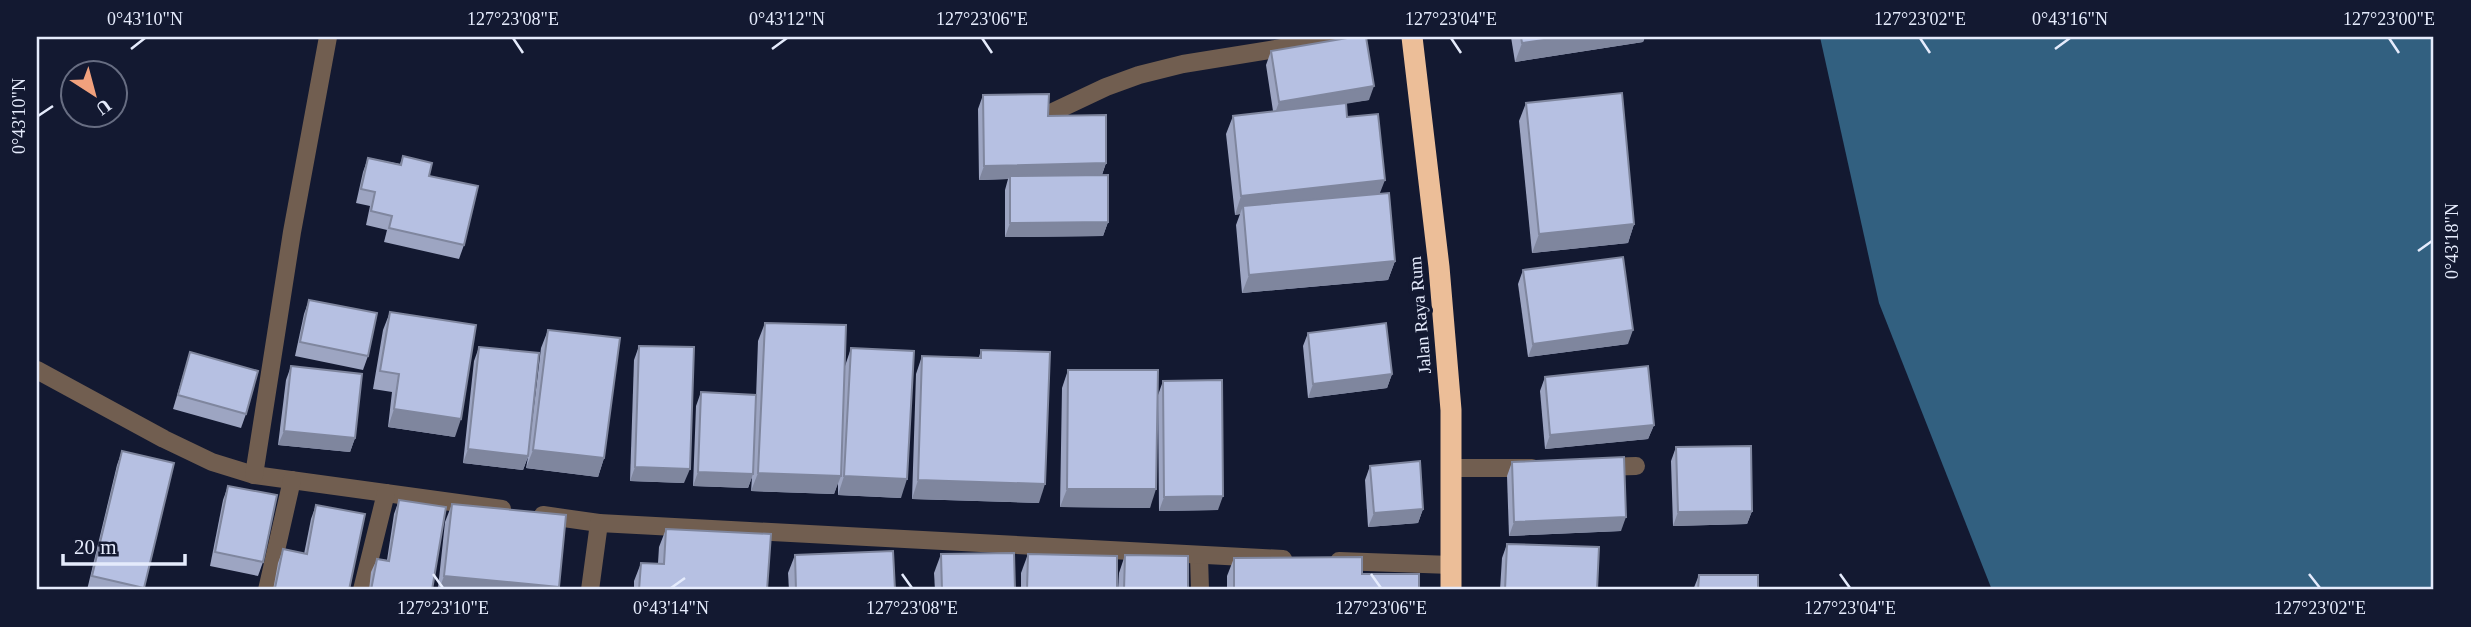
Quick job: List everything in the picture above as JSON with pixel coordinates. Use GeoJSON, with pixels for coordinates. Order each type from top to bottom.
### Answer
{"type":"FeatureCollection","features":[{"type":"Feature","properties":{"kind":"highway","name":"Jalan Raya Rum"},"geometry":{"type":"LineString","coordinates":[[1412,37],[1439,267],[1451,410],[1451,590]]}},
{"type":"Feature","properties":{"kind":"street"},"geometry":{"type":"LineString","coordinates":[[254,475],[292,232],[328,37]]}},
{"type":"Feature","properties":{"kind":"street"},"geometry":{"type":"LineString","coordinates":[[1053,113],[1105,87],[1139,75],[1183,64],[1349,37]]}},
{"type":"Feature","properties":{"kind":"street"},"geometry":{"type":"LineString","coordinates":[[37,370],[164,439],[212,462],[254,475],[599,523],[1199,556],[1451,565]]}},
{"type":"Feature","properties":{"kind":"street"},"geometry":{"type":"LineString","coordinates":[[1583,467],[1636,466]]}},
{"type":"Feature","properties":{"kind":"street"},"geometry":{"type":"LineString","coordinates":[[1451,468],[1544,467]]}},
{"type":"Feature","properties":{"kind":"street"},"geometry":{"type":"LineString","coordinates":[[267,590],[292,480]]}},
{"type":"Feature","properties":{"kind":"street"},"geometry":{"type":"LineString","coordinates":[[362,590],[386,493]]}},
{"type":"Feature","properties":{"kind":"street"},"geometry":{"type":"LineString","coordinates":[[590,590],[599,523]]}},
{"type":"Feature","properties":{"kind":"street"},"geometry":{"type":"LineString","coordinates":[[1199,556],[1200,590]]}},
{"type":"Feature","properties":{"kind":"water"},"geometry":{"type":"Polygon","coordinates":[[[1820,37],[2434,37],[2434,590],[1992,590],[1879,303],[1820,37]]]}},
{"type":"Feature","properties":{"kind":"building"},"geometry":{"type":"Polygon","coordinates":[[[1366,37],[1374,86],[1279,102],[1271,51],[1366,37]]]}},
{"type":"Feature","properties":{"kind":"building"},"geometry":{"type":"Polygon","coordinates":[[[1521,37],[1565,37],[1522,43],[1521,37]]]}},
{"type":"Feature","properties":{"kind":"building"},"geometry":{"type":"Polygon","coordinates":[[[1622,93],[1634,224],[1539,234],[1526,103],[1622,93]]]}},
{"type":"Feature","properties":{"kind":"building"},"geometry":{"type":"Polygon","coordinates":[[[1049,94],[1048,116],[1106,115],[1106,163],[984,166],[983,95],[1049,94]]]}},
{"type":"Feature","properties":{"kind":"building"},"geometry":{"type":"Polygon","coordinates":[[[1346,103],[1347,117],[1378,114],[1385,180],[1241,196],[1233,116],[1346,103]]]}},
{"type":"Feature","properties":{"kind":"building"},"geometry":{"type":"Polygon","coordinates":[[[403,156],[432,163],[429,176],[478,186],[464,245],[389,228],[392,216],[371,211],[375,192],[361,189],[368,158],[401,165],[403,156]]]}},
{"type":"Feature","properties":{"kind":"building"},"geometry":{"type":"Polygon","coordinates":[[[1108,175],[1108,222],[1010,223],[1010,176],[1108,175]]]}},
{"type":"Feature","properties":{"kind":"building"},"geometry":{"type":"Polygon","coordinates":[[[1389,193],[1395,261],[1249,275],[1243,206],[1389,193]]]}},
{"type":"Feature","properties":{"kind":"building"},"geometry":{"type":"Polygon","coordinates":[[[1623,257],[1633,330],[1533,344],[1523,270],[1623,257]]]}},
{"type":"Feature","properties":{"kind":"building"},"geometry":{"type":"Polygon","coordinates":[[[309,300],[377,313],[368,356],[300,342],[309,300]]]}},
{"type":"Feature","properties":{"kind":"building"},"geometry":{"type":"Polygon","coordinates":[[[390,312],[476,325],[461,419],[394,409],[399,374],[380,371],[390,312]]]}},
{"type":"Feature","properties":{"kind":"building"},"geometry":{"type":"Polygon","coordinates":[[[765,323],[846,325],[841,476],[758,473],[765,323]]]}},
{"type":"Feature","properties":{"kind":"building"},"geometry":{"type":"Polygon","coordinates":[[[1386,323],[1392,374],[1313,384],[1308,333],[1386,323]]]}},
{"type":"Feature","properties":{"kind":"building"},"geometry":{"type":"Polygon","coordinates":[[[548,330],[620,338],[604,458],[533,450],[548,330]]]}},
{"type":"Feature","properties":{"kind":"building"},"geometry":{"type":"Polygon","coordinates":[[[639,346],[694,347],[690,469],[635,467],[639,346]]]}},
{"type":"Feature","properties":{"kind":"building"},"geometry":{"type":"Polygon","coordinates":[[[479,347],[539,353],[528,456],[468,449],[479,347]]]}},
{"type":"Feature","properties":{"kind":"building"},"geometry":{"type":"Polygon","coordinates":[[[851,348],[914,351],[907,479],[844,476],[851,348]]]}},
{"type":"Feature","properties":{"kind":"building"},"geometry":{"type":"Polygon","coordinates":[[[981,350],[1050,352],[1045,484],[918,480],[922,356],[981,358],[981,350]]]}},
{"type":"Feature","properties":{"kind":"building"},"geometry":{"type":"Polygon","coordinates":[[[190,352],[258,371],[246,414],[178,395],[190,352]]]}},
{"type":"Feature","properties":{"kind":"building"},"geometry":{"type":"Polygon","coordinates":[[[291,366],[362,374],[355,438],[284,431],[291,366]]]}},
{"type":"Feature","properties":{"kind":"building"},"geometry":{"type":"Polygon","coordinates":[[[1648,366],[1654,425],[1550,435],[1545,377],[1648,366]]]}},
{"type":"Feature","properties":{"kind":"building"},"geometry":{"type":"Polygon","coordinates":[[[1068,370],[1158,370],[1156,489],[1067,489],[1068,370]]]}},
{"type":"Feature","properties":{"kind":"building"},"geometry":{"type":"Polygon","coordinates":[[[1222,380],[1223,496],[1164,497],[1163,381],[1222,380]]]}},
{"type":"Feature","properties":{"kind":"building"},"geometry":{"type":"Polygon","coordinates":[[[701,392],[756,395],[753,474],[698,472],[701,392]]]}},
{"type":"Feature","properties":{"kind":"building"},"geometry":{"type":"Polygon","coordinates":[[[1751,446],[1752,511],[1678,512],[1676,447],[1751,446]]]}},
{"type":"Feature","properties":{"kind":"building"},"geometry":{"type":"Polygon","coordinates":[[[122,451],[174,463],[144,588],[92,576],[122,451]]]}},
{"type":"Feature","properties":{"kind":"building"},"geometry":{"type":"Polygon","coordinates":[[[1624,457],[1626,517],[1514,522],[1512,462],[1624,457]]]}},
{"type":"Feature","properties":{"kind":"building"},"geometry":{"type":"Polygon","coordinates":[[[1420,461],[1423,509],[1374,513],[1370,466],[1420,461]]]}},
{"type":"Feature","properties":{"kind":"building"},"geometry":{"type":"Polygon","coordinates":[[[228,486],[277,495],[263,562],[215,552],[228,486]]]}},
{"type":"Feature","properties":{"kind":"building"},"geometry":{"type":"Polygon","coordinates":[[[399,500],[446,507],[432,590],[371,590],[377,559],[389,561],[399,500]]]}},
{"type":"Feature","properties":{"kind":"building"},"geometry":{"type":"Polygon","coordinates":[[[452,504],[566,515],[559,587],[444,576],[452,504]]]}},
{"type":"Feature","properties":{"kind":"building"},"geometry":{"type":"Polygon","coordinates":[[[316,505],[365,514],[349,590],[275,588],[283,549],[307,554],[316,505]]]}},
{"type":"Feature","properties":{"kind":"building"},"geometry":{"type":"Polygon","coordinates":[[[666,529],[771,534],[767,590],[639,590],[641,563],[664,564],[666,529]]]}},
{"type":"Feature","properties":{"kind":"building"},"geometry":{"type":"Polygon","coordinates":[[[1507,544],[1599,547],[1597,590],[1505,590],[1507,544]]]}},
{"type":"Feature","properties":{"kind":"building"},"geometry":{"type":"Polygon","coordinates":[[[893,551],[895,590],[796,590],[795,555],[893,551]]]}},
{"type":"Feature","properties":{"kind":"building"},"geometry":{"type":"Polygon","coordinates":[[[1014,553],[1015,590],[942,590],[941,554],[1014,553]]]}},
{"type":"Feature","properties":{"kind":"building"},"geometry":{"type":"Polygon","coordinates":[[[1028,554],[1117,556],[1117,590],[1027,590],[1028,554]]]}},
{"type":"Feature","properties":{"kind":"building"},"geometry":{"type":"Polygon","coordinates":[[[1125,555],[1188,556],[1188,590],[1124,590],[1125,555]]]}},
{"type":"Feature","properties":{"kind":"building"},"geometry":{"type":"Polygon","coordinates":[[[1362,557],[1362,574],[1419,574],[1419,590],[1234,590],[1234,558],[1362,557]]]}},
{"type":"Feature","properties":{"kind":"building"},"geometry":{"type":"Polygon","coordinates":[[[1699,575],[1758,575],[1758,590],[1698,590],[1699,575]]]}}]}
